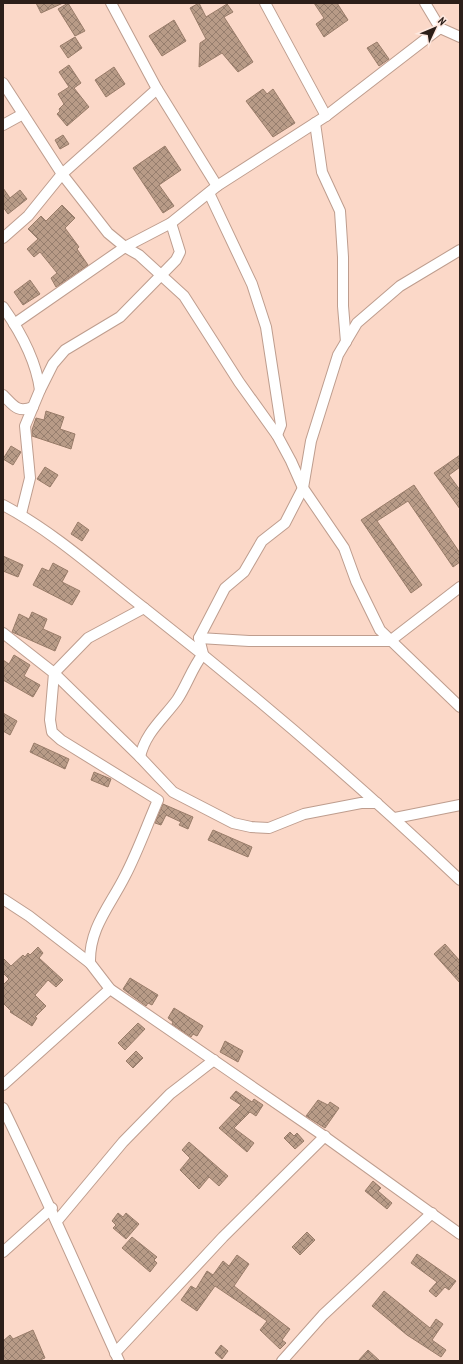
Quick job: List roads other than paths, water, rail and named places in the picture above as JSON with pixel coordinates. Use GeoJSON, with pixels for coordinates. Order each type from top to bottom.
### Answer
{"type":"FeatureCollection","features":[{"type":"Feature","properties":{"kind":"street"},"geometry":{"type":"LineString","coordinates":[[111,3],[157,90],[217,186]]}},
{"type":"Feature","properties":{"kind":"street"},"geometry":{"type":"LineString","coordinates":[[264,3],[326,116]]}},
{"type":"Feature","properties":{"kind":"street"},"geometry":{"type":"LineString","coordinates":[[425,3],[440,28],[460,37]]}},
{"type":"Feature","properties":{"kind":"street"},"geometry":{"type":"LineString","coordinates":[[14,324],[125,247],[171,223],[217,186],[326,116],[440,28]]}},
{"type":"Feature","properties":{"kind":"street"},"geometry":{"type":"LineString","coordinates":[[3,83],[62,174],[108,233],[125,247],[139,254],[184,296],[239,382],[277,435],[303,488],[344,548],[356,581],[380,630],[460,707]]}},
{"type":"Feature","properties":{"kind":"street"},"geometry":{"type":"LineString","coordinates":[[3,238],[28,216],[62,174],[157,90]]}},
{"type":"Feature","properties":{"kind":"street"},"geometry":{"type":"LineString","coordinates":[[3,125],[23,114]]}},
{"type":"Feature","properties":{"kind":"street"},"geometry":{"type":"LineString","coordinates":[[315,122],[322,172],[340,211],[346,342]]}},
{"type":"Feature","properties":{"kind":"street"},"geometry":{"type":"LineString","coordinates":[[209,193],[252,284],[266,328],[281,424],[277,435]]}},
{"type":"Feature","properties":{"kind":"street"},"geometry":{"type":"LineString","coordinates":[[21,514],[30,478],[25,426],[53,364],[65,350],[120,317],[176,260],[180,252],[171,223]]}},
{"type":"Feature","properties":{"kind":"street"},"geometry":{"type":"LineString","coordinates":[[140,757],[150,732],[176,700],[203,654],[199,638],[225,588],[244,572],[262,541],[285,522],[303,488],[312,441],[338,355],[357,323],[400,286],[460,250]]}},
{"type":"Feature","properties":{"kind":"street"},"geometry":{"type":"LineString","coordinates":[[3,307],[27,348],[40,390]]}},
{"type":"Feature","properties":{"kind":"street"},"geometry":{"type":"LineString","coordinates":[[3,395],[17,409],[24,410],[33,407]]}},
{"type":"Feature","properties":{"kind":"street"},"geometry":{"type":"LineString","coordinates":[[3,506],[21,514],[81,558],[203,654],[305,739],[395,818],[460,880]]}},
{"type":"Feature","properties":{"kind":"street"},"geometry":{"type":"LineString","coordinates":[[199,638],[249,641],[390,641],[460,587]]}},
{"type":"Feature","properties":{"kind":"street"},"geometry":{"type":"LineString","coordinates":[[144,608],[88,638],[54,673],[50,720],[52,732],[61,740],[158,800]]}},
{"type":"Feature","properties":{"kind":"street"},"geometry":{"type":"LineString","coordinates":[[3,633],[54,673],[140,757],[173,792],[233,823],[251,827],[268,828],[304,814],[361,804],[377,803]]}},
{"type":"Feature","properties":{"kind":"street"},"geometry":{"type":"LineString","coordinates":[[90,963],[90,950],[93,934],[126,875],[158,800],[173,792]]}},
{"type":"Feature","properties":{"kind":"street"},"geometry":{"type":"LineString","coordinates":[[395,818],[460,805]]}},
{"type":"Feature","properties":{"kind":"street"},"geometry":{"type":"LineString","coordinates":[[3,899],[29,916],[90,963],[110,989],[325,1136],[460,1234]]}},
{"type":"Feature","properties":{"kind":"street"},"geometry":{"type":"LineString","coordinates":[[3,1085],[110,989]]}},
{"type":"Feature","properties":{"kind":"street"},"geometry":{"type":"LineString","coordinates":[[57,1220],[138,1126],[170,1094],[214,1060]]}},
{"type":"Feature","properties":{"kind":"street"},"geometry":{"type":"LineString","coordinates":[[3,1108],[52,1208],[117,1357],[223,1237],[325,1136]]}},
{"type":"Feature","properties":{"kind":"street"},"geometry":{"type":"LineString","coordinates":[[3,1252],[52,1208]]}},
{"type":"Feature","properties":{"kind":"street"},"geometry":{"type":"LineString","coordinates":[[282,1361],[323,1315],[432,1213]]}}]}
